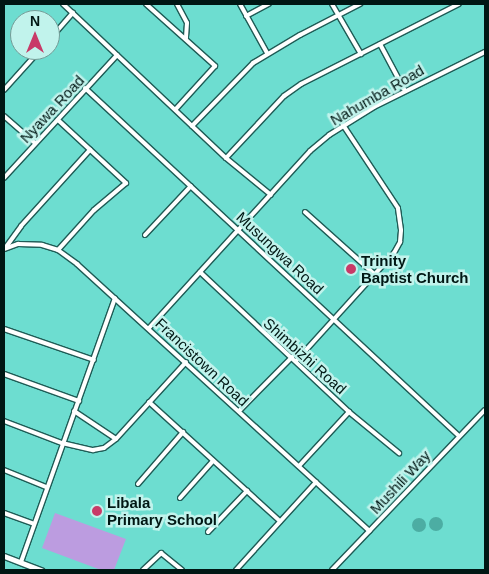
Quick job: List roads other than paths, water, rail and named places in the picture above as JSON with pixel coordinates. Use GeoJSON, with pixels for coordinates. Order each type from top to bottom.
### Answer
{"type":"FeatureCollection","features":[{"type":"Feature","properties":{"kind":"street"},"geometry":{"type":"LineString","coordinates":[[63,4],[226,158],[271,195]]}},
{"type":"Feature","properties":{"kind":"street"},"geometry":{"type":"LineString","coordinates":[[146,4],[215,66],[175,110]]}},
{"type":"Feature","properties":{"kind":"street"},"geometry":{"type":"LineString","coordinates":[[177,4],[187,23],[186,39]]}},
{"type":"Feature","properties":{"kind":"street"},"geometry":{"type":"LineString","coordinates":[[240,4],[267,54]]}},
{"type":"Feature","properties":{"kind":"street"},"geometry":{"type":"LineString","coordinates":[[246,16],[268,4]]}},
{"type":"Feature","properties":{"kind":"street"},"geometry":{"type":"LineString","coordinates":[[332,4],[361,54]]}},
{"type":"Feature","properties":{"kind":"street"},"geometry":{"type":"LineString","coordinates":[[192,126],[249,66],[267,54],[360,4]]}},
{"type":"Feature","properties":{"kind":"street"},"geometry":{"type":"LineString","coordinates":[[226,158],[284,96],[301,84],[459,4]]}},
{"type":"Feature","properties":{"kind":"street"},"geometry":{"type":"LineString","coordinates":[[60,28],[73,13]]}},
{"type":"Feature","properties":{"kind":"street"},"geometry":{"type":"LineString","coordinates":[[380,44],[405,91]]}},
{"type":"Feature","properties":{"kind":"street","name":"Nahumba Road"},"geometry":{"type":"LineString","coordinates":[[149,328],[310,151],[343,125],[405,91],[485,52]]}},
{"type":"Feature","properties":{"kind":"street","name":"Nyawa Road"},"geometry":{"type":"LineString","coordinates":[[4,178],[85,88],[117,56]]}},
{"type":"Feature","properties":{"kind":"street"},"geometry":{"type":"LineString","coordinates":[[4,90],[31,60]]}},
{"type":"Feature","properties":{"kind":"street","name":"Musungwa Road"},"geometry":{"type":"LineString","coordinates":[[85,88],[459,436]]}},
{"type":"Feature","properties":{"kind":"street"},"geometry":{"type":"LineString","coordinates":[[4,116],[35,143]]}},
{"type":"Feature","properties":{"kind":"street"},"geometry":{"type":"LineString","coordinates":[[58,120],[126,183],[94,210],[58,250]]}},
{"type":"Feature","properties":{"kind":"street"},"geometry":{"type":"LineString","coordinates":[[296,361],[394,254],[400,242],[400,217],[395,203],[343,125]]}},
{"type":"Feature","properties":{"kind":"street"},"geometry":{"type":"LineString","coordinates":[[5,248],[21,226],[90,150]]}},
{"type":"Feature","properties":{"kind":"street"},"geometry":{"type":"LineString","coordinates":[[144,235],[190,186]]}},
{"type":"Feature","properties":{"kind":"street"},"geometry":{"type":"LineString","coordinates":[[305,212],[374,274]]}},
{"type":"Feature","properties":{"kind":"street","name":"Francistown Road"},"geometry":{"type":"LineString","coordinates":[[5,248],[29,243],[48,246],[58,250],[149,328],[369,531]]}},
{"type":"Feature","properties":{"kind":"street","name":"Shimbizhi Road"},"geometry":{"type":"LineString","coordinates":[[200,272],[253,324],[292,357],[349,412],[399,453]]}},
{"type":"Feature","properties":{"kind":"street"},"geometry":{"type":"LineString","coordinates":[[21,562],[46,487],[94,360],[102,331],[115,298]]}},
{"type":"Feature","properties":{"kind":"street"},"geometry":{"type":"LineString","coordinates":[[4,330],[94,360]]}},
{"type":"Feature","properties":{"kind":"street"},"geometry":{"type":"LineString","coordinates":[[239,411],[292,357]]}},
{"type":"Feature","properties":{"kind":"street"},"geometry":{"type":"LineString","coordinates":[[4,421],[62,444],[93,450],[104,448],[116,439],[186,362]]}},
{"type":"Feature","properties":{"kind":"street"},"geometry":{"type":"LineString","coordinates":[[4,374],[79,401]]}},
{"type":"Feature","properties":{"kind":"street"},"geometry":{"type":"LineString","coordinates":[[149,402],[280,521]]}},
{"type":"Feature","properties":{"kind":"street","name":"Mushili Way"},"geometry":{"type":"LineString","coordinates":[[332,570],[485,410]]}},
{"type":"Feature","properties":{"kind":"street"},"geometry":{"type":"LineString","coordinates":[[74,411],[116,439]]}},
{"type":"Feature","properties":{"kind":"street"},"geometry":{"type":"LineString","coordinates":[[299,466],[349,412]]}},
{"type":"Feature","properties":{"kind":"street"},"geometry":{"type":"LineString","coordinates":[[138,484],[183,432]]}},
{"type":"Feature","properties":{"kind":"street"},"geometry":{"type":"LineString","coordinates":[[180,498],[213,461]]}},
{"type":"Feature","properties":{"kind":"street"},"geometry":{"type":"LineString","coordinates":[[4,470],[46,487]]}},
{"type":"Feature","properties":{"kind":"street"},"geometry":{"type":"LineString","coordinates":[[236,570],[316,482]]}},
{"type":"Feature","properties":{"kind":"street"},"geometry":{"type":"LineString","coordinates":[[208,532],[247,491]]}},
{"type":"Feature","properties":{"kind":"street"},"geometry":{"type":"LineString","coordinates":[[4,513],[34,524]]}},
{"type":"Feature","properties":{"kind":"street"},"geometry":{"type":"LineString","coordinates":[[143,570],[161,553],[182,570]]}},
{"type":"Feature","properties":{"kind":"street"},"geometry":{"type":"LineString","coordinates":[[4,556],[41,570]]}},
{"type":"Feature","properties":{"kind":"water"},"geometry":{"type":"Polygon","coordinates":[[[436,517],[441,519],[443,524],[441,529],[436,531],[431,529],[429,524],[431,519],[436,517]]]}},
{"type":"Feature","properties":{"kind":"water"},"geometry":{"type":"Polygon","coordinates":[[[416,518],[422,518],[426,525],[422,532],[416,532],[412,528],[412,522],[416,518]]]}},
{"type":"Feature","properties":{"kind":"place","name":"Trinity Baptist Church"},"geometry":{"type":"Point","coordinates":[351,269]}},
{"type":"Feature","properties":{"kind":"place","name":"Libala Primary School"},"geometry":{"type":"Point","coordinates":[97,511]}}]}
